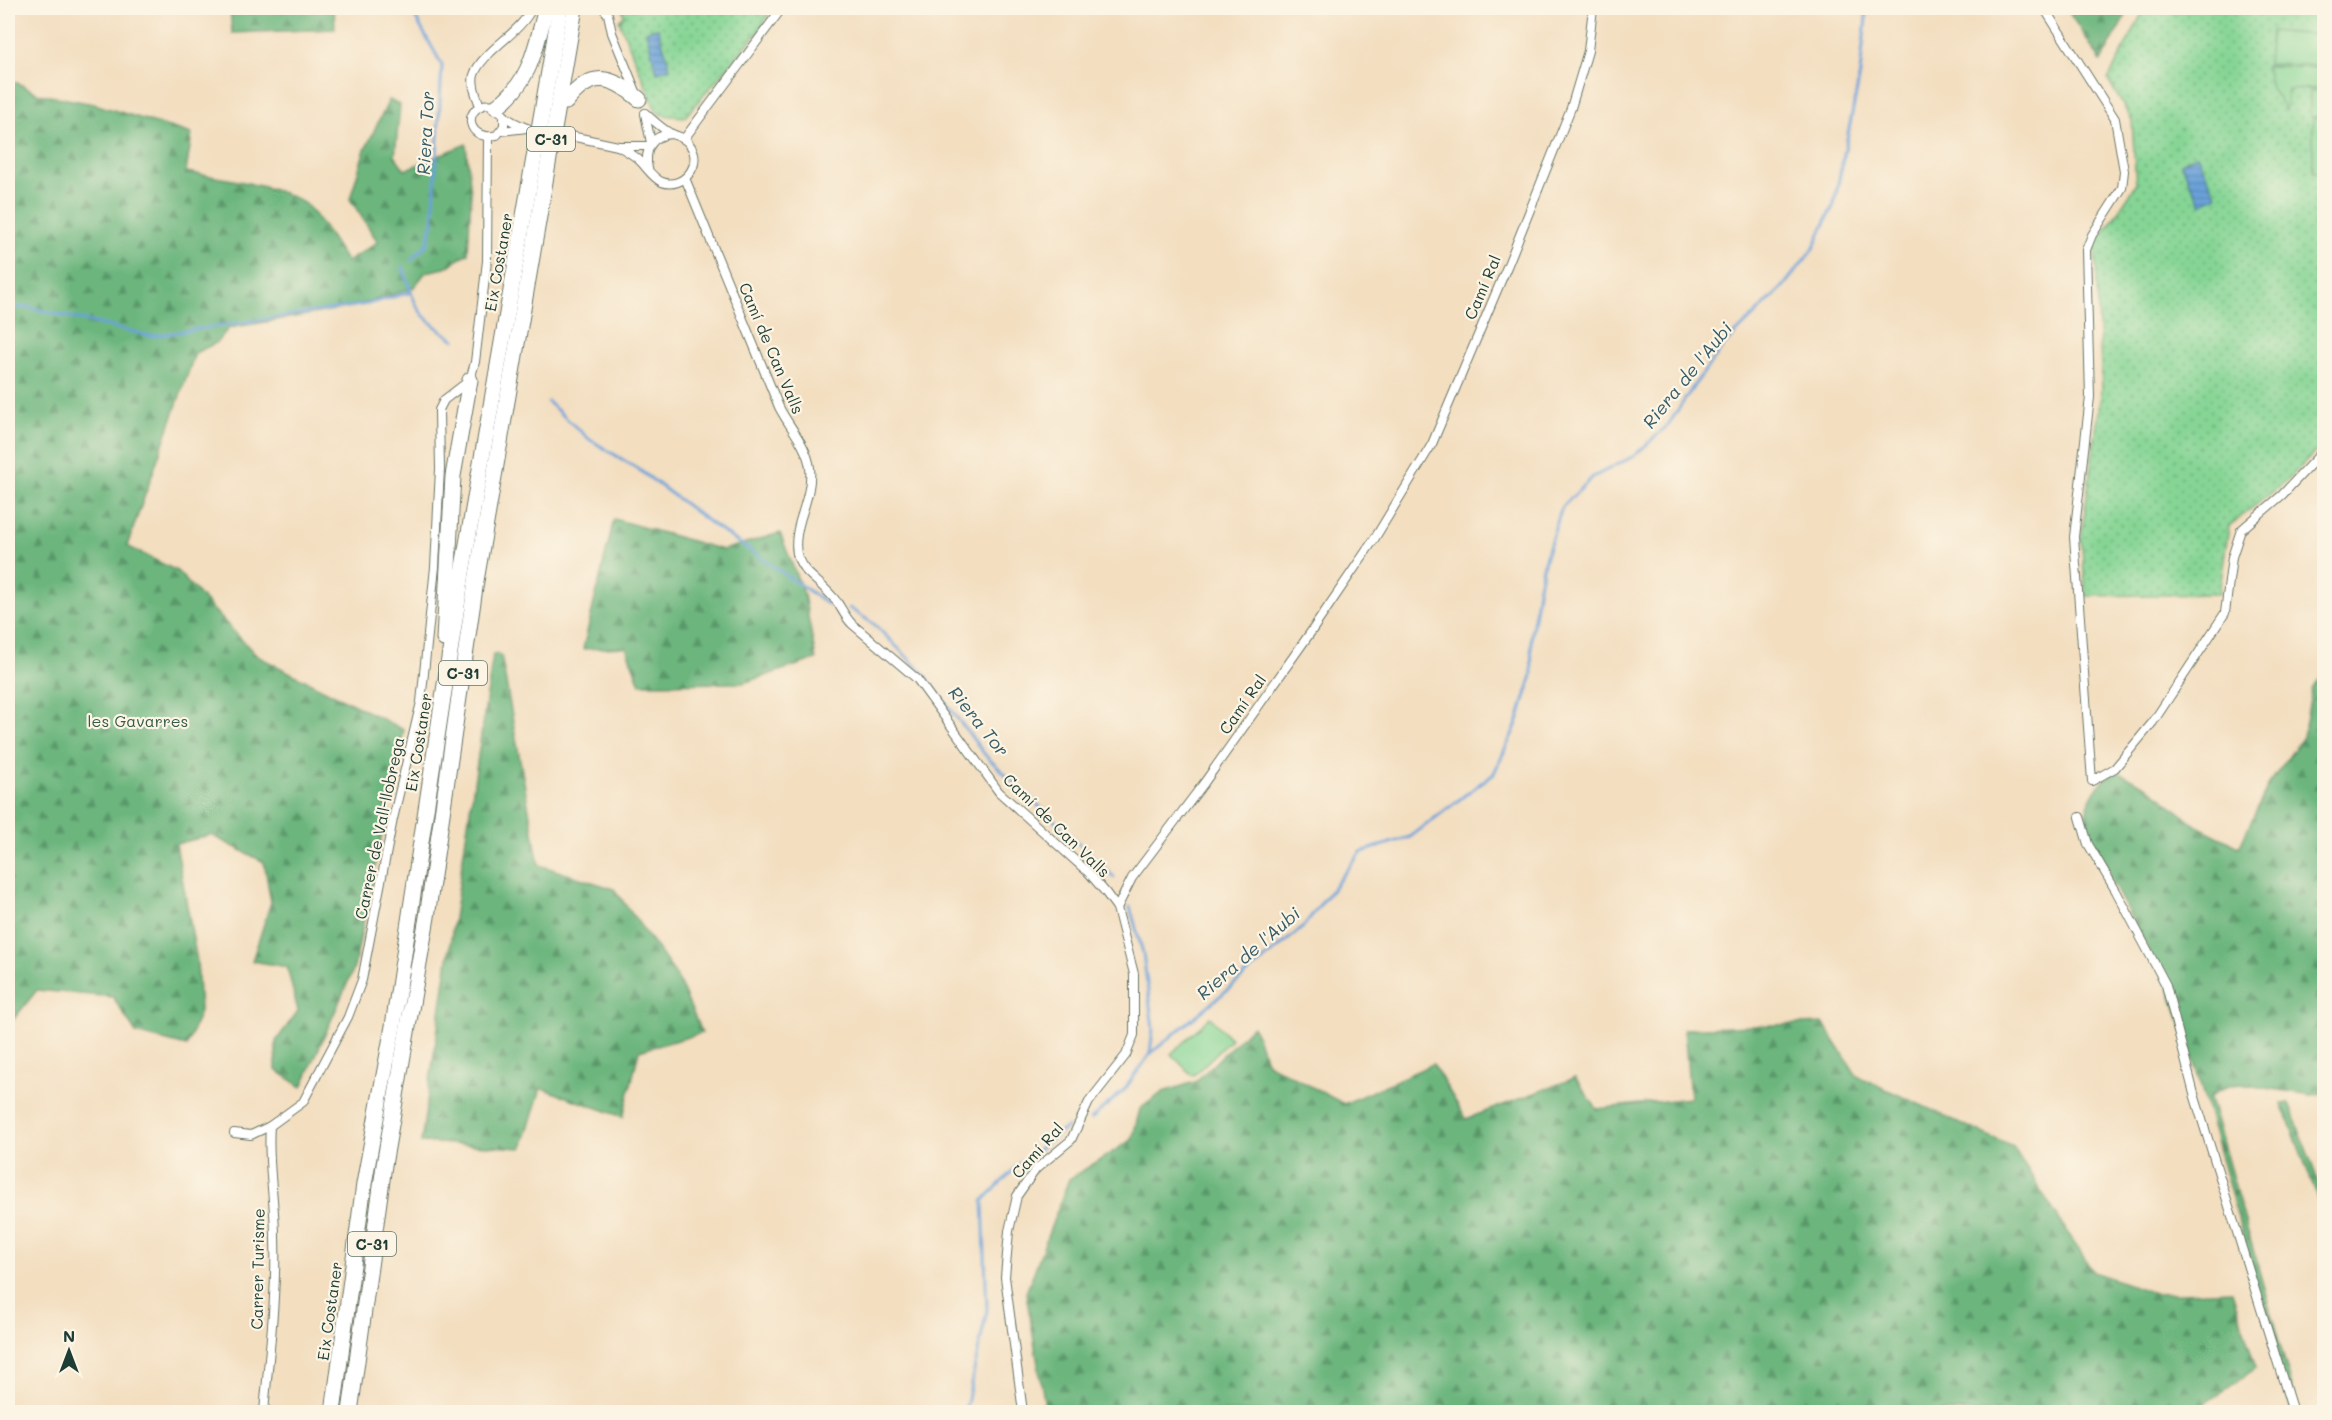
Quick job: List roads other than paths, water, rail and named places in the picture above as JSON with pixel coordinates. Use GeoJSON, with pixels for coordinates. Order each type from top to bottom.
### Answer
{"type":"FeatureCollection","features":[{"type":"Feature","properties":{"kind":"highway"},"geometry":{"type":"LineString","coordinates":[[500,111],[516,91],[528,69],[546,8]]}},
{"type":"Feature","properties":{"kind":"highway","name":"Eix Costaner"},"geometry":{"type":"LineString","coordinates":[[333,1413],[364,1184],[393,1026],[462,573],[560,8]]}},
{"type":"Feature","properties":{"kind":"highway","name":"C-31"},"geometry":{"type":"LineString","coordinates":[[350,1413],[384,1165],[427,917],[476,581],[574,8]]}},
{"type":"Feature","properties":{"kind":"highway"},"geometry":{"type":"LineString","coordinates":[[528,270],[550,189],[584,8]]}},
{"type":"Feature","properties":{"kind":"highway"},"geometry":{"type":"LineString","coordinates":[[566,102],[584,84],[602,79],[621,84],[642,106]]}},
{"type":"Feature","properties":{"kind":"highway"},"geometry":{"type":"LineString","coordinates":[[433,764],[430,741],[444,642],[453,476],[470,380]]}},
{"type":"Feature","properties":{"kind":"highway"},"geometry":{"type":"LineString","coordinates":[[323,1413],[344,1275],[364,1184]]}},
{"type":"Feature","properties":{"kind":"highway"},"geometry":{"type":"LineString","coordinates":[[358,1413],[366,1345],[364,1303]]}},
{"type":"Feature","properties":{"kind":"street"},"geometry":{"type":"LineString","coordinates":[[480,106],[475,91],[474,76],[480,63],[527,18],[532,8]]}},
{"type":"Feature","properties":{"kind":"street"},"geometry":{"type":"LineString","coordinates":[[684,139],[782,8]]}},
{"type":"Feature","properties":{"kind":"street","name":"Camí Ral"},"geometry":{"type":"LineString","coordinates":[[1023,1413],[1005,1277],[1009,1231],[1017,1196],[1036,1169],[1071,1140],[1089,1102],[1126,1055],[1134,1035],[1134,974],[1117,908],[1132,878],[1204,783],[1313,629],[1374,538],[1432,444],[1571,108],[1588,51],[1593,8]]}},
{"type":"Feature","properties":{"kind":"street"},"geometry":{"type":"LineString","coordinates":[[2044,8],[2115,119],[2124,171],[2122,188],[2092,235],[2086,250],[2090,397],[2074,537],[2092,781],[2115,768],[2153,722],[2225,614],[2232,557],[2241,530],[2282,495],[2325,450]]}},
{"type":"Feature","properties":{"kind":"street"},"geometry":{"type":"LineString","coordinates":[[605,11],[642,106],[650,145],[646,159],[648,169]]}},
{"type":"Feature","properties":{"kind":"street"},"geometry":{"type":"LineString","coordinates":[[500,111],[504,126],[497,135],[488,137],[477,133],[472,125],[473,115],[480,106],[491,105],[527,128],[501,131]]}},
{"type":"Feature","properties":{"kind":"street"},"geometry":{"type":"LineString","coordinates":[[618,146],[635,157],[652,176],[665,183],[679,182],[689,174],[694,161],[692,148],[684,139],[672,134],[642,106]]}},
{"type":"Feature","properties":{"kind":"street"},"geometry":{"type":"LineString","coordinates":[[566,135],[618,146],[650,145],[661,136],[672,134]]}},
{"type":"Feature","properties":{"kind":"street"},"geometry":{"type":"LineString","coordinates":[[444,399],[470,380],[476,362],[486,281],[489,211],[488,137]]}},
{"type":"Feature","properties":{"kind":"street","name":"Camí de Can Valls"},"geometry":{"type":"LineString","coordinates":[[685,178],[786,422],[807,453],[810,488],[798,528],[797,559],[805,571],[837,602],[843,614],[852,624],[917,679],[999,792],[1089,873],[1117,908]]}},
{"type":"Feature","properties":{"kind":"street"},"geometry":{"type":"LineString","coordinates":[[444,399],[460,400],[465,407]]}},
{"type":"Feature","properties":{"kind":"street","name":"Carrer de Vall-llobrega"},"geometry":{"type":"LineString","coordinates":[[270,1126],[303,1102],[348,1017],[362,980],[393,819],[421,702],[435,567],[440,469],[439,410],[444,399]]}},
{"type":"Feature","properties":{"kind":"street"},"geometry":{"type":"LineString","coordinates":[[2080,817],[2088,844],[2166,985],[2194,1094],[2293,1413]]}},
{"type":"Feature","properties":{"kind":"street"},"geometry":{"type":"LineString","coordinates":[[234,1133],[250,1135],[270,1126]]}},
{"type":"Feature","properties":{"kind":"street","name":"Carrer Turisme"},"geometry":{"type":"LineString","coordinates":[[264,1413],[274,1290],[275,1238],[268,1152],[270,1126]]}},
{"type":"Feature","properties":{"kind":"water"},"geometry":{"type":"Polygon","coordinates":[[[658,28],[670,68],[657,72],[646,31],[658,28]]]}},
{"type":"Feature","properties":{"kind":"water"},"geometry":{"type":"Polygon","coordinates":[[[2197,155],[2217,196],[2201,204],[2181,163],[2197,155]]]}},
{"type":"Feature","properties":{"kind":"waterway","name":"Riera Tor"},"geometry":{"type":"LineString","coordinates":[[410,8],[442,65],[433,222],[427,244],[411,260]]}},
{"type":"Feature","properties":{"kind":"waterway","name":"Riera de l'Aubi"},"geometry":{"type":"LineString","coordinates":[[1091,1119],[1124,1090],[1150,1054],[1302,928],[1361,852],[1410,837],[1494,773],[1517,724],[1532,675],[1531,637],[1538,591],[1544,562],[1562,507],[1593,477],[1634,456],[1668,425],[1724,345],[1782,288],[1813,249],[1834,204],[1860,74],[1867,8]]}},
{"type":"Feature","properties":{"kind":"waterway","name":"Riera Tor"},"geometry":{"type":"LineString","coordinates":[[403,267],[419,310],[432,324],[455,340]]}},
{"type":"Feature","properties":{"kind":"waterway"},"geometry":{"type":"LineString","coordinates":[[8,308],[27,307],[151,336],[368,304],[411,292]]}},
{"type":"Feature","properties":{"kind":"waterway","name":"Riera Tor"},"geometry":{"type":"LineString","coordinates":[[548,402],[589,439],[638,469],[713,525],[828,604]]}},
{"type":"Feature","properties":{"kind":"waterway","name":"Riera Tor"},"geometry":{"type":"LineString","coordinates":[[849,608],[874,624],[923,673],[986,756],[1114,877]]}},
{"type":"Feature","properties":{"kind":"waterway","name":"Riera Tor"},"geometry":{"type":"LineString","coordinates":[[1130,907],[1143,953],[1153,1029],[1150,1053]]}},
{"type":"Feature","properties":{"kind":"waterway","name":"Riera de l'Aubi"},"geometry":{"type":"LineString","coordinates":[[965,1412],[987,1310],[983,1201],[1019,1164],[1067,1127]]}},
{"type":"Feature","properties":{"kind":"park label","name":"les Gavarres"},"geometry":{"type":"Point","coordinates":[138,720]}}]}
